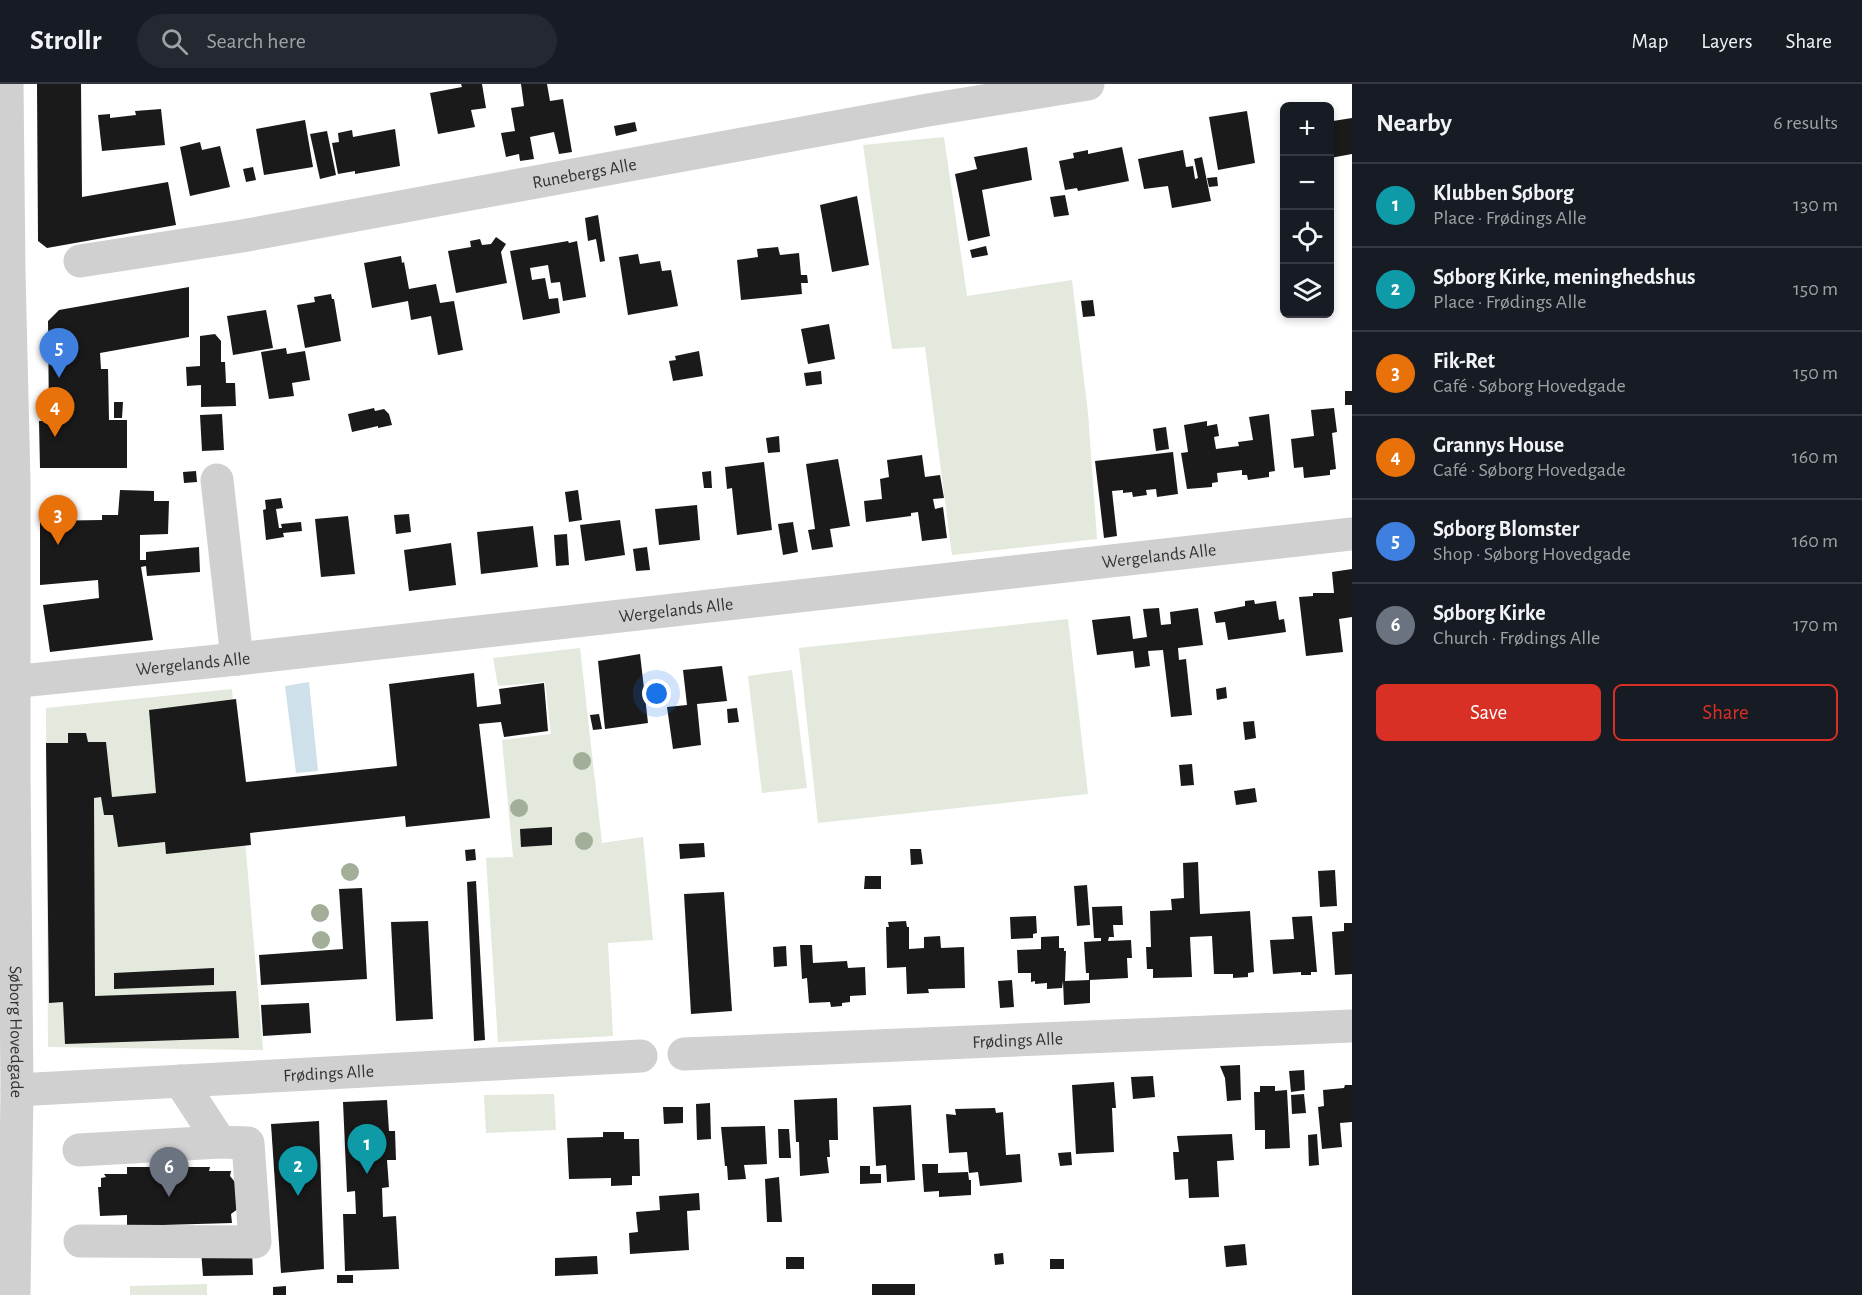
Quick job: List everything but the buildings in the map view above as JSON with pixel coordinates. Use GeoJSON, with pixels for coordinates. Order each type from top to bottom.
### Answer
{"type":"FeatureCollection","features":[{"type":"Feature","properties":{"kind":"street","name":"Søborg Hovedgade"},"geometry":{"type":"LineString","coordinates":[[7,84],[9,273],[14,405],[7,683],[17,1090],[14,1295]]}},
{"type":"Feature","properties":{"kind":"street","name":"Runebergs Alle"},"geometry":{"type":"LineString","coordinates":[[80,261],[242,236],[895,116],[1088,84]]}},
{"type":"Feature","properties":{"kind":"street"},"geometry":{"type":"LineString","coordinates":[[217,480],[237,659]]}},
{"type":"Feature","properties":{"kind":"street","name":"Wergelands Alle"},"geometry":{"type":"LineString","coordinates":[[7,683],[1352,534]]}},
{"type":"Feature","properties":{"kind":"street","name":"Frødings Alle"},"geometry":{"type":"LineString","coordinates":[[684,1054],[1352,1026]]}},
{"type":"Feature","properties":{"kind":"street","name":"Frødings Alle"},"geometry":{"type":"LineString","coordinates":[[17,1090],[641,1056]]}},
{"type":"Feature","properties":{"kind":"street"},"geometry":{"type":"LineString","coordinates":[[180,1081],[220,1142]]}},
{"type":"Feature","properties":{"kind":"street"},"geometry":{"type":"LineString","coordinates":[[79,1150],[220,1142],[248,1143],[255,1242],[80,1241]]}},
{"type":"Feature","properties":{"kind":"shaded area"},"geometry":{"type":"Polygon","coordinates":[[[944,137],[967,296],[1072,280],[1088,413],[1097,539],[952,555],[925,347],[892,349],[863,145],[944,137]]]}},
{"type":"Feature","properties":{"kind":"shaded area"},"geometry":{"type":"Polygon","coordinates":[[[1068,619],[1088,794],[818,823],[799,648],[1068,619]]]}},
{"type":"Feature","properties":{"kind":"shaded area"},"geometry":{"type":"Polygon","coordinates":[[[580,648],[602,843],[643,837],[653,940],[608,943],[613,1036],[498,1042],[486,858],[513,857],[502,740],[551,734],[545,682],[498,686],[493,658],[580,648]]]}},
{"type":"Feature","properties":{"kind":"shaded area"},"geometry":{"type":"Polygon","coordinates":[[[792,670],[807,788],[762,793],[748,676],[792,670]]]}},
{"type":"Feature","properties":{"kind":"shaded area"},"geometry":{"type":"Polygon","coordinates":[[[309,682],[318,771],[296,773],[285,686],[309,682]]]}},
{"type":"Feature","properties":{"kind":"shaded area"},"geometry":{"type":"Polygon","coordinates":[[[232,689],[263,1050],[48,1047],[46,708],[232,689]]]}},
{"type":"Feature","properties":{"kind":"shaded area"},"geometry":{"type":"Polygon","coordinates":[[[554,1094],[556,1130],[486,1133],[484,1095],[554,1094]]]}},
{"type":"Feature","properties":{"kind":"shaded area"},"geometry":{"type":"Polygon","coordinates":[[[207,1284],[207,1295],[130,1295],[130,1286],[207,1284]]]}},
{"type":"Feature","properties":{"kind":"place","name":"Søborg Blomster"},"geometry":{"type":"Point","coordinates":[59,378]}},
{"type":"Feature","properties":{"kind":"place","name":"Grannys House"},"geometry":{"type":"Point","coordinates":[55,437]}},
{"type":"Feature","properties":{"kind":"place","name":"Fik-Ret"},"geometry":{"type":"Point","coordinates":[58,545]}},
{"type":"Feature","properties":{"kind":"place","name":"Klubben Søborg"},"geometry":{"type":"Point","coordinates":[367,1174]}},
{"type":"Feature","properties":{"kind":"place","name":"Søborg Kirke, meninghedshus"},"geometry":{"type":"Point","coordinates":[298,1196]}},
{"type":"Feature","properties":{"kind":"place","name":"Søborg Kirke"},"geometry":{"type":"Point","coordinates":[169,1197]}}]}
